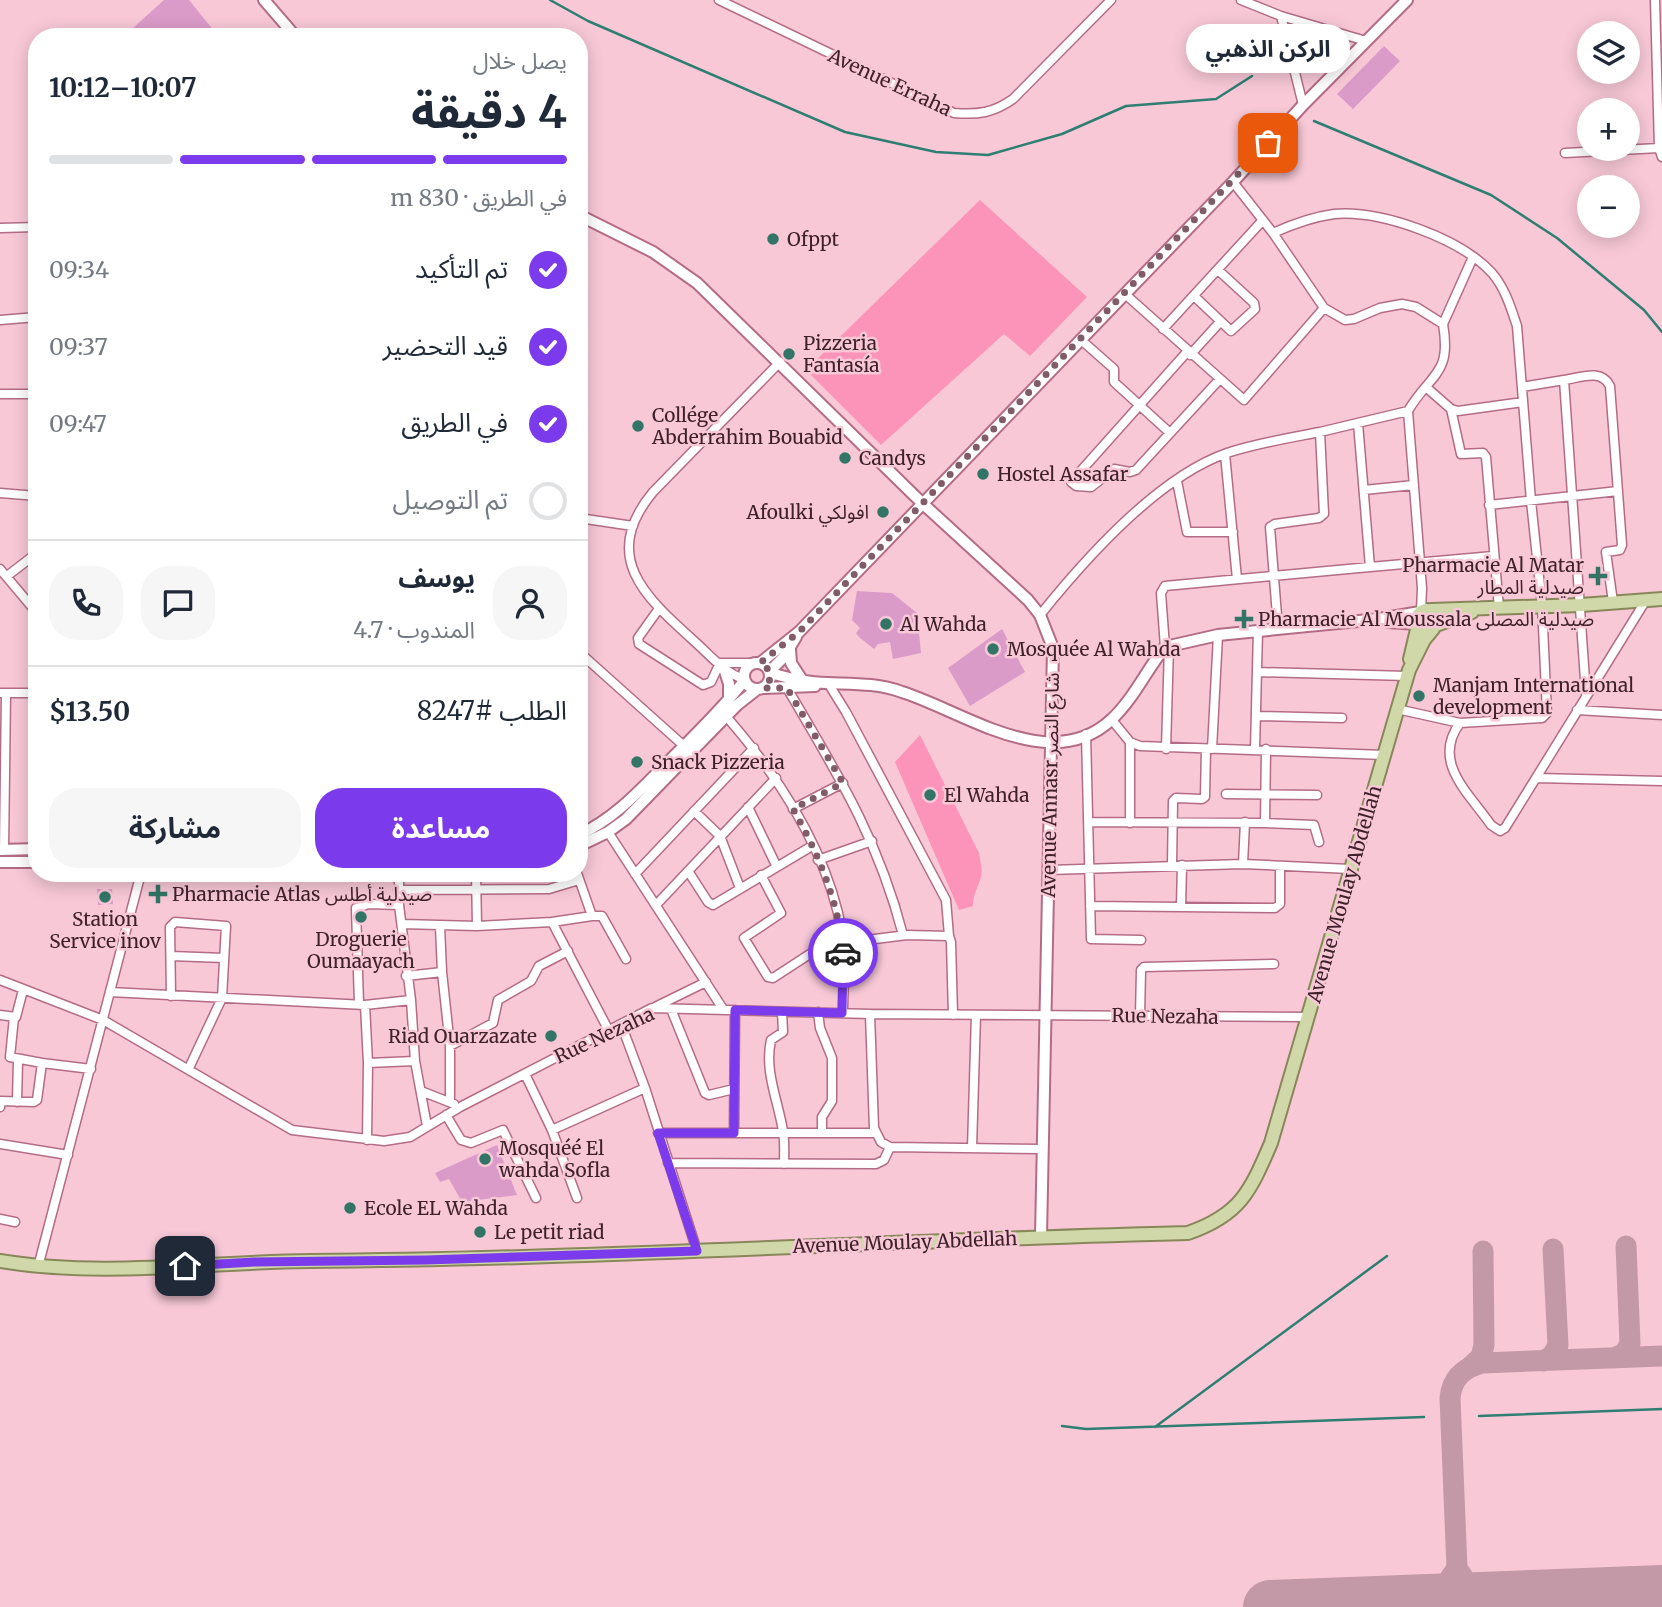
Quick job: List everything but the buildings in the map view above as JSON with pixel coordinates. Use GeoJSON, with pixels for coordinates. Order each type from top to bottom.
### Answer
{"type":"FeatureCollection","features":[{"type":"Feature","properties":{"kind":"main road"},"geometry":{"type":"LineString","coordinates":[[1423,615],[1460,607],[1481,609],[1662,599]]}},
{"type":"Feature","properties":{"kind":"main road"},"geometry":{"type":"LineString","coordinates":[[1423,615],[1424,630],[1481,609]]}},
{"type":"Feature","properties":{"kind":"main road"},"geometry":{"type":"LineString","coordinates":[[1423,615],[1437,616],[1435,627]]}},
{"type":"Feature","properties":{"kind":"main road","name":"Avenue Moulay Abdellah"},"geometry":{"type":"LineString","coordinates":[[1408,673],[1410,649],[1423,615]]}},
{"type":"Feature","properties":{"kind":"main road","name":"Avenue Moulay Abdellah"},"geometry":{"type":"LineString","coordinates":[[0,1261],[38,1267],[140,1268],[254,1262],[426,1260],[1041,1236],[1188,1233],[1212,1224],[1236,1208],[1250,1190],[1272,1143],[1408,673],[1424,640],[1435,627]]}},
{"type":"Feature","properties":{"kind":"street"},"geometry":{"type":"LineString","coordinates":[[264,0],[288,28]]}},
{"type":"Feature","properties":{"kind":"street","name":"Avenue Erraha"},"geometry":{"type":"LineString","coordinates":[[719,0],[954,114],[980,116],[1001,108],[1013,99],[1111,0]]}},
{"type":"Feature","properties":{"kind":"street"},"geometry":{"type":"LineString","coordinates":[[1241,0],[1281,16],[1366,41]]}},
{"type":"Feature","properties":{"kind":"street"},"geometry":{"type":"LineString","coordinates":[[588,830],[617,812],[684,746],[728,701],[744,680],[745,671],[799,632],[921,502],[1407,0]]}},
{"type":"Feature","properties":{"kind":"street"},"geometry":{"type":"LineString","coordinates":[[1565,153],[1660,153],[1655,0]]}},
{"type":"Feature","properties":{"kind":"street"},"geometry":{"type":"LineString","coordinates":[[1281,16],[1303,105]]}},
{"type":"Feature","properties":{"kind":"street"},"geometry":{"type":"LineString","coordinates":[[1233,182],[1273,233],[1324,308],[1345,320],[1402,304],[1416,307],[1443,324]]}},
{"type":"Feature","properties":{"kind":"street"},"geometry":{"type":"LineString","coordinates":[[1273,233],[1317,217],[1362,215],[1413,228],[1474,257],[1492,274],[1510,304],[1517,326],[1542,605],[1545,716],[1460,723],[1397,709]]}},
{"type":"Feature","properties":{"kind":"street","name":"Avenue Annasr شارع النصر"},"geometry":{"type":"LineString","coordinates":[[588,219],[641,245],[678,268],[780,362],[921,502],[1015,587],[1040,615],[1053,648],[1041,1236]]}},
{"type":"Feature","properties":{"kind":"street"},"geometry":{"type":"LineString","coordinates":[[1163,329],[1263,220]]}},
{"type":"Feature","properties":{"kind":"street"},"geometry":{"type":"LineString","coordinates":[[0,228],[28,226]]}},
{"type":"Feature","properties":{"kind":"street"},"geometry":{"type":"LineString","coordinates":[[722,666],[757,663],[770,672],[802,680],[876,685],[927,701],[986,729],[1051,743],[1086,734],[1112,720],[1167,646],[1219,635],[1423,615],[1408,411],[1416,398],[1436,379],[1445,355],[1443,324],[1474,257]]}},
{"type":"Feature","properties":{"kind":"street"},"geometry":{"type":"LineString","coordinates":[[1194,296],[1233,331],[1256,307],[1218,270]]}},
{"type":"Feature","properties":{"kind":"street"},"geometry":{"type":"LineString","coordinates":[[1125,294],[1219,380],[1240,398],[1245,399],[1324,308]]}},
{"type":"Feature","properties":{"kind":"street"},"geometry":{"type":"LineString","coordinates":[[0,320],[28,318]]}},
{"type":"Feature","properties":{"kind":"street"},"geometry":{"type":"LineString","coordinates":[[1219,380],[1133,472],[1114,469],[1091,487],[1076,486],[1071,482],[1139,405],[1220,322]]}},
{"type":"Feature","properties":{"kind":"street"},"geometry":{"type":"LineString","coordinates":[[1080,339],[1114,369],[1114,382],[1170,433]]}},
{"type":"Feature","properties":{"kind":"street"},"geometry":{"type":"LineString","coordinates":[[780,362],[653,492],[638,512],[629,548],[632,567],[646,595],[658,610],[722,666],[744,680],[749,687],[787,688],[828,683]]}},
{"type":"Feature","properties":{"kind":"street"},"geometry":{"type":"LineString","coordinates":[[1522,387],[1598,375],[1608,381],[1622,545],[1620,550],[1606,552],[1613,602]]}},
{"type":"Feature","properties":{"kind":"street"},"geometry":{"type":"LineString","coordinates":[[1564,380],[1586,694]]}},
{"type":"Feature","properties":{"kind":"street"},"geometry":{"type":"LineString","coordinates":[[1427,388],[1451,409],[1465,411],[1523,402]]}},
{"type":"Feature","properties":{"kind":"street"},"geometry":{"type":"LineString","coordinates":[[0,394],[28,394]]}},
{"type":"Feature","properties":{"kind":"street"},"geometry":{"type":"LineString","coordinates":[[1451,409],[1461,454],[1485,455],[1499,608]]}},
{"type":"Feature","properties":{"kind":"street"},"geometry":{"type":"LineString","coordinates":[[1040,615],[1097,548],[1196,468],[1226,454],[1408,411]]}},
{"type":"Feature","properties":{"kind":"street"},"geometry":{"type":"LineString","coordinates":[[1357,423],[1370,567]]}},
{"type":"Feature","properties":{"kind":"street"},"geometry":{"type":"LineString","coordinates":[[1278,628],[1271,525],[1319,518],[1324,514],[1320,432]]}},
{"type":"Feature","properties":{"kind":"street"},"geometry":{"type":"LineString","coordinates":[[1226,454],[1237,579]]}},
{"type":"Feature","properties":{"kind":"street"},"geometry":{"type":"LineString","coordinates":[[1177,481],[1187,532],[1233,532]]}},
{"type":"Feature","properties":{"kind":"street"},"geometry":{"type":"LineString","coordinates":[[1364,490],[1414,485]]}},
{"type":"Feature","properties":{"kind":"street"},"geometry":{"type":"LineString","coordinates":[[1489,505],[1618,491]]}},
{"type":"Feature","properties":{"kind":"street"},"geometry":{"type":"LineString","coordinates":[[0,493],[28,495]]}},
{"type":"Feature","properties":{"kind":"street"},"geometry":{"type":"LineString","coordinates":[[588,519],[633,526]]}},
{"type":"Feature","properties":{"kind":"street"},"geometry":{"type":"LineString","coordinates":[[1167,749],[1167,646],[1163,588],[1274,575],[1493,556]]}},
{"type":"Feature","properties":{"kind":"street"},"geometry":{"type":"LineString","coordinates":[[7,576],[28,559]]}},
{"type":"Feature","properties":{"kind":"street"},"geometry":{"type":"LineString","coordinates":[[0,569],[28,602]]}},
{"type":"Feature","properties":{"kind":"street"},"geometry":{"type":"LineString","coordinates":[[1460,723],[1451,735],[1448,757],[1452,770],[1496,830],[1505,828],[1646,600]]}},
{"type":"Feature","properties":{"kind":"street"},"geometry":{"type":"LineString","coordinates":[[658,610],[638,638],[639,644],[703,685],[711,682],[722,666]]}},
{"type":"Feature","properties":{"kind":"street"},"geometry":{"type":"LineString","coordinates":[[1255,750],[1258,631]]}},
{"type":"Feature","properties":{"kind":"street"},"geometry":{"type":"LineString","coordinates":[[588,842],[608,832],[634,811],[726,716],[769,681],[770,672],[790,649],[799,632]]}},
{"type":"Feature","properties":{"kind":"street"},"geometry":{"type":"LineString","coordinates":[[1172,865],[1174,800],[1205,797],[1219,635]]}},
{"type":"Feature","properties":{"kind":"street"},"geometry":{"type":"LineString","coordinates":[[790,649],[791,663],[802,680]]}},
{"type":"Feature","properties":{"kind":"street"},"geometry":{"type":"LineString","coordinates":[[588,660],[684,746]]}},
{"type":"Feature","properties":{"kind":"street"},"geometry":{"type":"LineString","coordinates":[[722,666],[729,684],[728,701]]}},
{"type":"Feature","properties":{"kind":"street"},"geometry":{"type":"LineString","coordinates":[[1257,673],[1408,673]]}},
{"type":"Feature","properties":{"kind":"street"},"geometry":{"type":"LineString","coordinates":[[828,683],[946,900],[951,942],[953,1015]]}},
{"type":"Feature","properties":{"kind":"street"},"geometry":{"type":"LineString","coordinates":[[787,688],[843,783],[872,841],[891,888],[903,935]]}},
{"type":"Feature","properties":{"kind":"street"},"geometry":{"type":"LineString","coordinates":[[28,693],[3,693],[4,862],[28,862]]}},
{"type":"Feature","properties":{"kind":"street"},"geometry":{"type":"LineString","coordinates":[[1577,710],[1662,715]]}},
{"type":"Feature","properties":{"kind":"street"},"geometry":{"type":"LineString","coordinates":[[726,716],[776,778],[812,846],[834,900],[843,943],[842,1013]]}},
{"type":"Feature","properties":{"kind":"street"},"geometry":{"type":"LineString","coordinates":[[1256,716],[1342,718]]}},
{"type":"Feature","properties":{"kind":"street"},"geometry":{"type":"LineString","coordinates":[[1112,720],[1130,742],[1140,746],[1384,755]]}},
{"type":"Feature","properties":{"kind":"street"},"geometry":{"type":"LineString","coordinates":[[1086,734],[1091,867],[1090,936],[1093,940],[1141,940]]}},
{"type":"Feature","properties":{"kind":"street"},"geometry":{"type":"LineString","coordinates":[[1130,742],[1130,822]]}},
{"type":"Feature","properties":{"kind":"street"},"geometry":{"type":"LineString","coordinates":[[635,874],[754,748]]}},
{"type":"Feature","properties":{"kind":"street"},"geometry":{"type":"LineString","coordinates":[[1265,822],[1266,749]]}},
{"type":"Feature","properties":{"kind":"street"},"geometry":{"type":"LineString","coordinates":[[656,905],[776,778]]}},
{"type":"Feature","properties":{"kind":"street"},"geometry":{"type":"LineString","coordinates":[[1536,778],[1662,780]]}},
{"type":"Feature","properties":{"kind":"street"},"geometry":{"type":"LineString","coordinates":[[793,809],[843,783]]}},
{"type":"Feature","properties":{"kind":"street"},"geometry":{"type":"LineString","coordinates":[[1226,794],[1317,795]]}},
{"type":"Feature","properties":{"kind":"street"},"geometry":{"type":"LineString","coordinates":[[748,807],[776,865]]}},
{"type":"Feature","properties":{"kind":"street"},"geometry":{"type":"LineString","coordinates":[[694,811],[720,836],[740,888]]}},
{"type":"Feature","properties":{"kind":"street"},"geometry":{"type":"LineString","coordinates":[[1089,822],[1265,822],[1314,825],[1319,842]]}},
{"type":"Feature","properties":{"kind":"street"},"geometry":{"type":"LineString","coordinates":[[1243,864],[1245,822]]}},
{"type":"Feature","properties":{"kind":"street"},"geometry":{"type":"LineString","coordinates":[[608,832],[723,1009]]}},
{"type":"Feature","properties":{"kind":"street"},"geometry":{"type":"LineString","coordinates":[[818,860],[872,841]]}},
{"type":"Feature","properties":{"kind":"street"},"geometry":{"type":"LineString","coordinates":[[688,871],[711,905],[812,846]]}},
{"type":"Feature","properties":{"kind":"street"},"geometry":{"type":"LineString","coordinates":[[4,850],[28,849]]}},
{"type":"Feature","properties":{"kind":"street"},"geometry":{"type":"LineString","coordinates":[[1049,870],[1243,864],[1350,869]]}},
{"type":"Feature","properties":{"kind":"street"},"geometry":{"type":"LineString","coordinates":[[1181,906],[1182,865]]}},
{"type":"Feature","properties":{"kind":"street"},"geometry":{"type":"LineString","coordinates":[[1090,906],[1277,907],[1280,904],[1280,866]]}},
{"type":"Feature","properties":{"kind":"street"},"geometry":{"type":"LineString","coordinates":[[761,875],[781,912],[744,937],[768,977],[773,978],[842,933]]}},
{"type":"Feature","properties":{"kind":"street"},"geometry":{"type":"LineString","coordinates":[[38,1267],[139,882]]}},
{"type":"Feature","properties":{"kind":"street"},"geometry":{"type":"LineString","coordinates":[[398,882],[398,905],[411,1000],[415,1060],[427,1126]]}},
{"type":"Feature","properties":{"kind":"street"},"geometry":{"type":"LineString","coordinates":[[476,882],[477,926]]}},
{"type":"Feature","properties":{"kind":"street"},"geometry":{"type":"LineString","coordinates":[[398,890],[549,889],[566,882]]}},
{"type":"Feature","properties":{"kind":"street"},"geometry":{"type":"LineString","coordinates":[[580,882],[592,916]]}},
{"type":"Feature","properties":{"kind":"street"},"geometry":{"type":"LineString","coordinates":[[366,1140],[368,1063],[356,908],[369,904],[398,905]]}},
{"type":"Feature","properties":{"kind":"street"},"geometry":{"type":"LineString","coordinates":[[402,924],[477,926],[602,916],[626,959]]}},
{"type":"Feature","properties":{"kind":"street"},"geometry":{"type":"LineString","coordinates":[[171,996],[170,927],[175,922],[222,923],[226,926],[222,998],[188,1068]]}},
{"type":"Feature","properties":{"kind":"street"},"geometry":{"type":"LineString","coordinates":[[552,922],[609,1031]]}},
{"type":"Feature","properties":{"kind":"street"},"geometry":{"type":"LineString","coordinates":[[440,926],[450,1046],[450,1102]]}},
{"type":"Feature","properties":{"kind":"street"},"geometry":{"type":"LineString","coordinates":[[843,943],[903,935],[949,936]]}},
{"type":"Feature","properties":{"kind":"street"},"geometry":{"type":"LineString","coordinates":[[450,1046],[493,1023],[498,1000],[531,981],[539,966],[568,951]]}},
{"type":"Feature","properties":{"kind":"street"},"geometry":{"type":"LineString","coordinates":[[171,956],[224,958]]}},
{"type":"Feature","properties":{"kind":"street"},"geometry":{"type":"LineString","coordinates":[[1140,1016],[1144,967],[1274,964]]}},
{"type":"Feature","properties":{"kind":"street"},"geometry":{"type":"LineString","coordinates":[[406,976],[442,972]]}},
{"type":"Feature","properties":{"kind":"street","name":"Rue Nezaha"},"geometry":{"type":"LineString","coordinates":[[0,980],[103,1020],[292,1130],[366,1140],[400,1140],[652,1008],[870,1014],[1308,1017]]}},
{"type":"Feature","properties":{"kind":"street"},"geometry":{"type":"LineString","coordinates":[[652,1008],[706,982]]}},
{"type":"Feature","properties":{"kind":"street"},"geometry":{"type":"LineString","coordinates":[[0,1015],[18,1016],[23,990]]}},
{"type":"Feature","properties":{"kind":"street"},"geometry":{"type":"LineString","coordinates":[[110,992],[362,1004],[411,1000]]}},
{"type":"Feature","properties":{"kind":"street"},"geometry":{"type":"LineString","coordinates":[[671,1009],[705,1093],[709,1095],[734,1089]]}},
{"type":"Feature","properties":{"kind":"street"},"geometry":{"type":"LineString","coordinates":[[734,1133],[735,1010]]}},
{"type":"Feature","properties":{"kind":"street"},"geometry":{"type":"LineString","coordinates":[[782,1012],[783,1032],[771,1040],[768,1051],[769,1072],[783,1133],[784,1164]]}},
{"type":"Feature","properties":{"kind":"street"},"geometry":{"type":"LineString","coordinates":[[818,1012],[820,1028],[832,1058],[832,1101],[822,1117],[822,1133]]}},
{"type":"Feature","properties":{"kind":"street"},"geometry":{"type":"LineString","coordinates":[[870,1014],[875,1133],[881,1142],[890,1147],[1042,1149]]}},
{"type":"Feature","properties":{"kind":"street"},"geometry":{"type":"LineString","coordinates":[[972,1148],[976,1015]]}},
{"type":"Feature","properties":{"kind":"street"},"geometry":{"type":"LineString","coordinates":[[14,1017],[10,1057],[91,1069]]}},
{"type":"Feature","properties":{"kind":"street"},"geometry":{"type":"LineString","coordinates":[[621,1024],[645,1088],[697,1251]]}},
{"type":"Feature","properties":{"kind":"street"},"geometry":{"type":"LineString","coordinates":[[17,1102],[18,1060]]}},
{"type":"Feature","properties":{"kind":"street"},"geometry":{"type":"LineString","coordinates":[[368,1063],[415,1060]]}},
{"type":"Feature","properties":{"kind":"street"},"geometry":{"type":"LineString","coordinates":[[0,1103],[37,1100],[42,1063]]}},
{"type":"Feature","properties":{"kind":"street"},"geometry":{"type":"LineString","coordinates":[[525,1074],[552,1130],[577,1198]]}},
{"type":"Feature","properties":{"kind":"street"},"geometry":{"type":"LineString","coordinates":[[552,1130],[645,1088]]}},
{"type":"Feature","properties":{"kind":"street"},"geometry":{"type":"LineString","coordinates":[[421,1091],[460,1107]]}},
{"type":"Feature","properties":{"kind":"street"},"geometry":{"type":"LineString","coordinates":[[446,1115],[461,1140],[471,1143],[503,1130],[536,1198]]}},
{"type":"Feature","properties":{"kind":"street"},"geometry":{"type":"LineString","coordinates":[[658,1133],[875,1133]]}},
{"type":"Feature","properties":{"kind":"street"},"geometry":{"type":"LineString","coordinates":[[0,1144],[68,1156]]}},
{"type":"Feature","properties":{"kind":"street"},"geometry":{"type":"LineString","coordinates":[[668,1163],[876,1164],[884,1160],[890,1147]]}},
{"type":"Feature","properties":{"kind":"street"},"geometry":{"type":"LineString","coordinates":[[0,1219],[15,1222]]}},
{"type":"Feature","properties":{"kind":"shaded area"},"geometry":{"type":"Polygon","coordinates":[[[980,200],[1087,297],[1030,356],[1004,334],[881,445],[806,370],[980,200]]]}},
{"type":"Feature","properties":{"kind":"shaded area","name":"El Wahda"},"geometry":{"type":"Polygon","coordinates":[[[920,735],[979,853],[982,874],[973,906],[959,910],[895,762],[920,735]]]}},
{"type":"Feature","properties":{"kind":"waterway"},"geometry":{"type":"LineString","coordinates":[[550,0],[588,21],[845,132],[936,152],[988,155],[1062,134],[1126,106],[1216,99],[1252,76]]}},
{"type":"Feature","properties":{"kind":"waterway"},"geometry":{"type":"LineString","coordinates":[[1314,121],[1491,195],[1557,238],[1644,310],[1662,332]]}},
{"type":"Feature","properties":{"kind":"waterway"},"geometry":{"type":"LineString","coordinates":[[1155,1427],[1387,1256]]}},
{"type":"Feature","properties":{"kind":"waterway"},"geometry":{"type":"LineString","coordinates":[[1479,1416],[1662,1409]]}},
{"type":"Feature","properties":{"kind":"waterway"},"geometry":{"type":"LineString","coordinates":[[1062,1426],[1086,1429],[1424,1417]]}},
{"type":"Feature","properties":{"kind":"taxiway"},"geometry":{"type":"LineString","coordinates":[[1614,1358],[1625,1353],[1630,1343],[1626,1246]]}},
{"type":"Feature","properties":{"kind":"taxiway"},"geometry":{"type":"LineString","coordinates":[[1543,1361],[1552,1356],[1558,1345],[1553,1249]]}},
{"type":"Feature","properties":{"kind":"taxiway"},"geometry":{"type":"LineString","coordinates":[[1471,1366],[1481,1357],[1484,1345],[1483,1251]]}},
{"type":"Feature","properties":{"kind":"taxiway"},"geometry":{"type":"LineString","coordinates":[[1492,1599],[1467,1583],[1457,1568],[1450,1398],[1456,1379],[1464,1371],[1482,1363],[1662,1356]]}},
{"type":"Feature","properties":{"kind":"taxiway"},"geometry":{"type":"LineString","coordinates":[[1423,1601],[1444,1587],[1457,1568]]}},
{"type":"Feature","properties":{"kind":"runway"},"geometry":{"type":"LineString","coordinates":[[1270,1607],[1662,1592]]}},
{"type":"Feature","properties":{"kind":"way so far"},"geometry":{"type":"LineString","coordinates":[[843,953],[842,933],[834,900],[807,833],[793,809],[843,783],[787,688],[764,688],[770,673],[766,666],[760,663],[799,632],[1268,143]]}},
{"type":"Feature","properties":{"kind":"place","name":"الركن الذهبي"},"geometry":{"type":"Point","coordinates":[1268,143]}},
{"type":"Feature","properties":{"kind":"place","name":"Ofppt"},"geometry":{"type":"Point","coordinates":[773,239]}},
{"type":"Feature","properties":{"kind":"place","name":"Pizzeria Fantasía"},"geometry":{"type":"Point","coordinates":[789,354]}},
{"type":"Feature","properties":{"kind":"place","name":"Collége Abderrahim Bouabid"},"geometry":{"type":"Point","coordinates":[638,426]}},
{"type":"Feature","properties":{"kind":"place","name":"Candys"},"geometry":{"type":"Point","coordinates":[845,458]}},
{"type":"Feature","properties":{"kind":"place","name":"Hostel Assafar"},"geometry":{"type":"Point","coordinates":[983,474]}},
{"type":"Feature","properties":{"kind":"place","name":"Afoulki افولكي"},"geometry":{"type":"Point","coordinates":[883,512]}},
{"type":"Feature","properties":{"kind":"place","name":"Pharmacie Al Matar صيدلية المطار"},"geometry":{"type":"Point","coordinates":[1598,576]}},
{"type":"Feature","properties":{"kind":"place","name":"Pharmacie Al Moussala صيدلية المصلى"},"geometry":{"type":"Point","coordinates":[1244,619]}},
{"type":"Feature","properties":{"kind":"place","name":"Al Wahda"},"geometry":{"type":"Point","coordinates":[886,624]}},
{"type":"Feature","properties":{"kind":"place","name":"Mosquée Al Wahda"},"geometry":{"type":"Point","coordinates":[993,649]}},
{"type":"Feature","properties":{"kind":"place","name":"Manjam International development"},"geometry":{"type":"Point","coordinates":[1419,696]}},
{"type":"Feature","properties":{"kind":"place","name":"Snack Pizzeria"},"geometry":{"type":"Point","coordinates":[637,762]}},
{"type":"Feature","properties":{"kind":"place","name":"El Wahda"},"geometry":{"type":"Point","coordinates":[930,795]}},
{"type":"Feature","properties":{"kind":"place","name":"Pharmacie Atlas صيدلية أطلس"},"geometry":{"type":"Point","coordinates":[158,894]}},
{"type":"Feature","properties":{"kind":"place","name":"Station Service inov"},"geometry":{"type":"Point","coordinates":[105,897]}},
{"type":"Feature","properties":{"kind":"place","name":"Droguerie Oumaayach"},"geometry":{"type":"Point","coordinates":[361,917]}},
{"type":"Feature","properties":{"kind":"place","name":"Riad Ouarzazate"},"geometry":{"type":"Point","coordinates":[551,1036]}},
{"type":"Feature","properties":{"kind":"place","name":"Mosquéé El wahda Sofla"},"geometry":{"type":"Point","coordinates":[485,1159]}},
{"type":"Feature","properties":{"kind":"place","name":"Ecole EL Wahda"},"geometry":{"type":"Point","coordinates":[350,1208]}},
{"type":"Feature","properties":{"kind":"place","name":"Le petit riad"},"geometry":{"type":"Point","coordinates":[480,1232]}},
{"type":"Feature","properties":{"kind":"route"},"geometry":{"type":"LineString","coordinates":[[185,1266],[697,1251],[658,1133],[734,1133],[735,1010],[842,1013],[843,953]]}}]}
